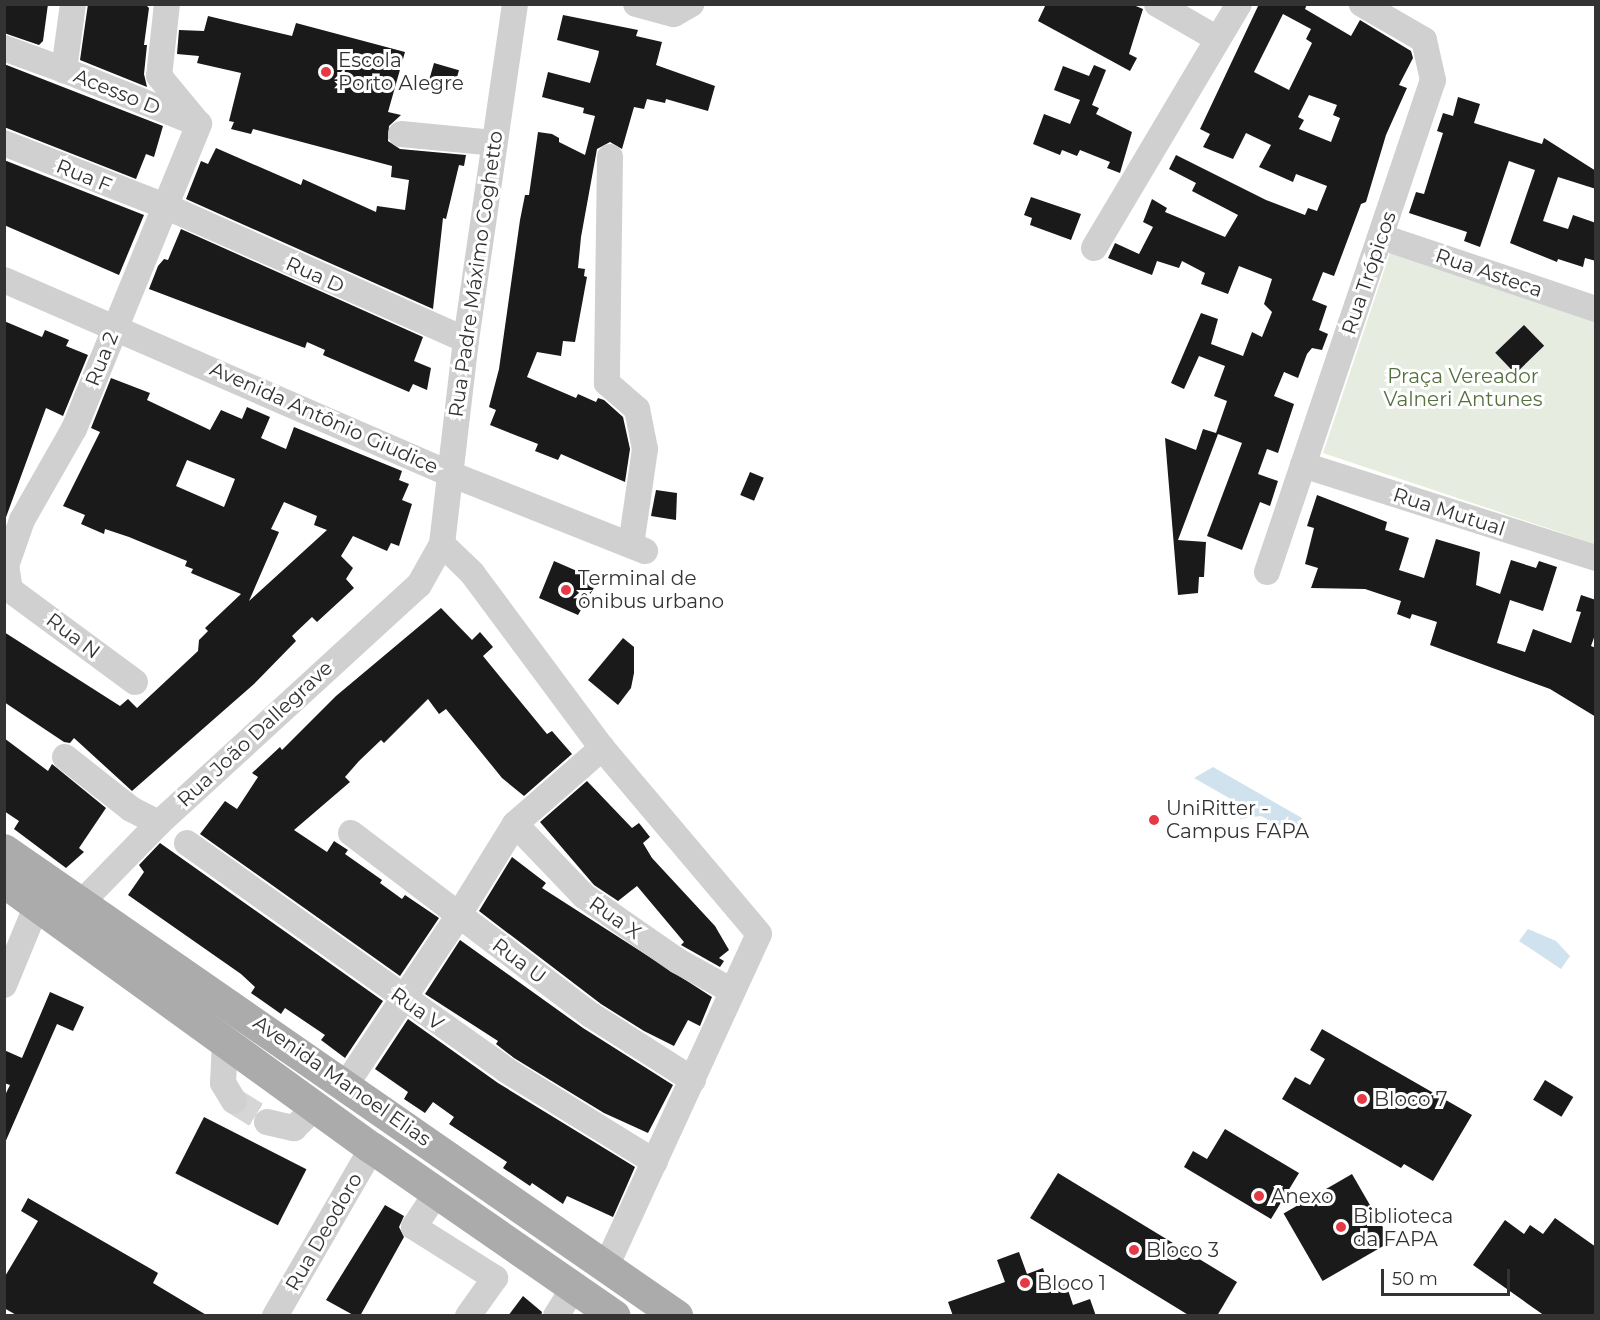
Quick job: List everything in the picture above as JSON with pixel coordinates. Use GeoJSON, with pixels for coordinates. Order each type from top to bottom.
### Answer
{"type":"FeatureCollection","features":[{"type":"Feature","properties":{"kind":"main road","name":"Avenida Manoel Elias"},"geometry":{"type":"LineString","coordinates":[[4,850],[225,1041],[372,1148],[615,1316]]}},
{"type":"Feature","properties":{"kind":"main road","name":"Avenida Manoel Elias"},"geometry":{"type":"LineString","coordinates":[[4,882],[37,905],[76,914],[347,1083],[677,1316]]}},
{"type":"Feature","properties":{"kind":"main road"},"geometry":{"type":"LineString","coordinates":[[514,1245],[517,1204]]}},
{"type":"Feature","properties":{"kind":"main road"},"geometry":{"type":"LineString","coordinates":[[514,1245],[547,1225]]}},
{"type":"Feature","properties":{"kind":"street","name":"Acesso D"},"geometry":{"type":"LineString","coordinates":[[73,4],[64,70],[199,124]]}},
{"type":"Feature","properties":{"kind":"street"},"geometry":{"type":"LineString","coordinates":[[167,4],[159,76],[199,124]]}},
{"type":"Feature","properties":{"kind":"street","name":"Rua Padre Máximo Coghetto"},"geometry":{"type":"LineString","coordinates":[[442,544],[448,473],[515,4]]}},
{"type":"Feature","properties":{"kind":"street"},"geometry":{"type":"LineString","coordinates":[[636,4],[674,14],[691,4]]}},
{"type":"Feature","properties":{"kind":"street"},"geometry":{"type":"LineString","coordinates":[[1157,4],[1216,38]]}},
{"type":"Feature","properties":{"kind":"street"},"geometry":{"type":"LineString","coordinates":[[1094,248],[1216,38],[1239,4]]}},
{"type":"Feature","properties":{"kind":"street","name":"Rua Trópicos"},"geometry":{"type":"LineString","coordinates":[[1267,572],[1382,237],[1433,80],[1424,40],[1362,4]]}},
{"type":"Feature","properties":{"kind":"street"},"geometry":{"type":"LineString","coordinates":[[4,48],[64,70]]}},
{"type":"Feature","properties":{"kind":"street","name":"Rua 2"},"geometry":{"type":"LineString","coordinates":[[10,590],[6,566],[13,517],[74,429],[199,124]]}},
{"type":"Feature","properties":{"kind":"street"},"geometry":{"type":"LineString","coordinates":[[402,134],[494,143]]}},
{"type":"Feature","properties":{"kind":"street","name":"Rua F"},"geometry":{"type":"LineString","coordinates":[[4,143],[165,206]]}},
{"type":"Feature","properties":{"kind":"street","name":"Avenida Antônio Giudice"},"geometry":{"type":"LineString","coordinates":[[4,280],[116,326],[448,473],[638,548],[645,449],[637,409],[607,382],[610,157]]}},
{"type":"Feature","properties":{"kind":"street","name":"Rua D"},"geometry":{"type":"LineString","coordinates":[[165,206],[466,340]]}},
{"type":"Feature","properties":{"kind":"street","name":"Rua Asteca"},"geometry":{"type":"LineString","coordinates":[[1382,237],[1596,309]]}},
{"type":"Feature","properties":{"kind":"street","name":"Rua Mutual"},"geometry":{"type":"LineString","coordinates":[[1303,465],[1596,558]]}},
{"type":"Feature","properties":{"kind":"street"},"geometry":{"type":"LineString","coordinates":[[448,473],[472,573]]}},
{"type":"Feature","properties":{"kind":"street"},"geometry":{"type":"LineString","coordinates":[[442,544],[472,573],[602,748],[759,934],[607,1265]]}},
{"type":"Feature","properties":{"kind":"street","name":"Rua João Dallegrave"},"geometry":{"type":"LineString","coordinates":[[76,914],[159,823],[419,585],[442,544]]}},
{"type":"Feature","properties":{"kind":"street"},"geometry":{"type":"LineString","coordinates":[[428,569],[472,573]]}},
{"type":"Feature","properties":{"kind":"street","name":"Rua N"},"geometry":{"type":"LineString","coordinates":[[10,590],[135,682]]}},
{"type":"Feature","properties":{"kind":"street"},"geometry":{"type":"LineString","coordinates":[[347,1083],[515,824],[602,748]]}},
{"type":"Feature","properties":{"kind":"street"},"geometry":{"type":"LineString","coordinates":[[65,757],[131,809],[159,823]]}},
{"type":"Feature","properties":{"kind":"street","name":"Rua X"},"geometry":{"type":"LineString","coordinates":[[515,824],[584,896],[678,961],[732,991]]}},
{"type":"Feature","properties":{"kind":"street","name":"Rua U"},"geometry":{"type":"LineString","coordinates":[[351,833],[456,918],[591,1015],[693,1080]]}},
{"type":"Feature","properties":{"kind":"street","name":"Rua V"},"geometry":{"type":"LineString","coordinates":[[187,843],[402,999],[506,1070],[656,1162]]}},
{"type":"Feature","properties":{"kind":"street"},"geometry":{"type":"LineString","coordinates":[[4,986],[37,905]]}},
{"type":"Feature","properties":{"kind":"street"},"geometry":{"type":"LineString","coordinates":[[225,1041],[223,1083],[234,1101]]}},
{"type":"Feature","properties":{"kind":"street"},"geometry":{"type":"LineString","coordinates":[[267,1122],[294,1128],[316,1107]]}},
{"type":"Feature","properties":{"kind":"street","name":"Rua Deodoro"},"geometry":{"type":"LineString","coordinates":[[275,1315],[372,1148]]}},
{"type":"Feature","properties":{"kind":"street"},"geometry":{"type":"LineString","coordinates":[[437,1192],[414,1227],[495,1278]]}},
{"type":"Feature","properties":{"kind":"street"},"geometry":{"type":"LineString","coordinates":[[468,1316],[495,1278],[514,1245]]}},
{"type":"Feature","properties":{"kind":"street"},"geometry":{"type":"LineString","coordinates":[[556,1316],[574,1287]]}},
{"type":"Feature","properties":{"kind":"green space","name":"Praça Vereador Valneri Antunes"},"geometry":{"type":"Polygon","coordinates":[[[1390,253],[1595,322],[1595,544],[1323,453],[1390,253]]]}},
{"type":"Feature","properties":{"kind":"water"},"geometry":{"type":"Polygon","coordinates":[[[1213,767],[1302,818],[1298,836],[1261,816],[1240,819],[1229,798],[1194,778],[1213,767]]]}},
{"type":"Feature","properties":{"kind":"water"},"geometry":{"type":"Polygon","coordinates":[[[1528,929],[1556,941],[1570,956],[1561,969],[1519,941],[1528,929]]]}},
{"type":"Feature","properties":{"kind":"building"},"geometry":{"type":"Polygon","coordinates":[[[4,4],[48,4],[43,41],[39,45],[4,33],[4,4]]]}},
{"type":"Feature","properties":{"kind":"building"},"geometry":{"type":"Polygon","coordinates":[[[88,4],[145,4],[149,8],[144,45],[147,45],[144,74],[147,87],[80,60],[88,4]]]}},
{"type":"Feature","properties":{"kind":"building"},"geometry":{"type":"Polygon","coordinates":[[[1046,4],[1131,4],[1143,9],[1129,54],[1137,58],[1130,71],[1038,21],[1046,4]]]}},
{"type":"Feature","properties":{"kind":"building"},"geometry":{"type":"Polygon","coordinates":[[[1259,4],[1307,4],[1305,9],[1351,36],[1360,20],[1411,51],[1413,58],[1399,85],[1407,88],[1386,135],[1366,202],[1361,204],[1334,276],[1323,272],[1312,300],[1327,306],[1319,330],[1328,334],[1322,350],[1312,348],[1307,354],[1298,378],[1284,372],[1274,396],[1294,404],[1278,453],[1267,449],[1258,474],[1278,481],[1270,506],[1260,502],[1242,550],[1207,536],[1242,443],[1218,434],[1178,540],[1206,542],[1204,577],[1199,577],[1198,593],[1178,595],[1165,438],[1196,450],[1203,429],[1216,433],[1227,401],[1214,396],[1225,366],[1199,356],[1184,389],[1171,383],[1201,313],[1218,319],[1211,344],[1243,356],[1252,332],[1262,337],[1272,312],[1264,304],[1272,279],[1239,266],[1228,294],[1201,284],[1205,273],[1182,261],[1179,268],[1157,261],[1152,275],[1108,258],[1115,243],[1139,254],[1153,227],[1143,222],[1152,199],[1167,208],[1165,212],[1225,237],[1238,215],[1192,191],[1196,183],[1169,169],[1176,155],[1266,200],[1305,215],[1308,208],[1317,211],[1327,186],[1296,174],[1293,182],[1259,167],[1271,145],[1246,133],[1233,159],[1203,147],[1210,134],[1200,129],[1259,4]],[[1283,14],[1254,72],[1289,90],[1312,43],[1306,39],[1311,29],[1283,14]],[[1309,95],[1298,117],[1304,120],[1299,129],[1331,142],[1340,118],[1333,115],[1337,105],[1309,95]]]}},
{"type":"Feature","properties":{"kind":"building"},"geometry":{"type":"Polygon","coordinates":[[[563,15],[638,30],[636,36],[662,42],[656,65],[715,86],[708,111],[666,99],[665,103],[647,99],[644,109],[634,107],[622,149],[610,142],[597,149],[581,237],[578,268],[585,269],[584,276],[587,277],[575,342],[563,341],[561,356],[537,352],[527,377],[576,398],[578,394],[596,402],[598,398],[604,400],[623,417],[630,449],[625,482],[561,454],[558,460],[535,451],[538,444],[490,425],[496,410],[489,407],[499,369],[520,220],[525,195],[529,195],[538,132],[552,134],[559,138],[559,142],[585,155],[595,116],[583,113],[584,108],[542,97],[548,72],[590,83],[598,56],[599,51],[557,40],[563,15]]]}},
{"type":"Feature","properties":{"kind":"building"},"geometry":{"type":"Polygon","coordinates":[[[208,16],[292,36],[296,23],[405,52],[388,112],[401,115],[389,126],[388,141],[400,149],[466,155],[464,166],[459,165],[446,219],[443,218],[433,309],[186,199],[201,161],[208,164],[216,148],[301,185],[303,179],[376,212],[377,206],[405,210],[409,180],[391,177],[392,166],[253,129],[251,134],[231,129],[234,122],[229,121],[241,73],[197,63],[199,56],[177,54],[179,30],[204,31],[208,16]]]}},
{"type":"Feature","properties":{"kind":"building"},"geometry":{"type":"Polygon","coordinates":[[[434,63],[459,70],[453,89],[428,82],[434,63]]]}},
{"type":"Feature","properties":{"kind":"building"},"geometry":{"type":"Polygon","coordinates":[[[4,64],[163,126],[154,157],[146,154],[136,179],[4,127],[4,64]]]}},
{"type":"Feature","properties":{"kind":"building"},"geometry":{"type":"Polygon","coordinates":[[[1094,65],[1106,70],[1092,105],[1099,108],[1096,114],[1132,132],[1120,173],[1107,168],[1110,162],[1080,150],[1077,156],[1062,150],[1060,155],[1033,144],[1044,114],[1070,124],[1080,100],[1054,90],[1063,66],[1089,76],[1094,65]]]}},
{"type":"Feature","properties":{"kind":"building"},"geometry":{"type":"Polygon","coordinates":[[[1458,97],[1480,104],[1474,123],[1542,144],[1544,138],[1596,171],[1596,189],[1558,177],[1543,221],[1568,229],[1573,215],[1596,223],[1596,261],[1585,258],[1583,267],[1558,259],[1557,262],[1510,243],[1535,170],[1509,161],[1480,247],[1464,241],[1467,232],[1409,213],[1416,192],[1424,194],[1443,133],[1437,131],[1443,113],[1453,116],[1458,97]]]}},
{"type":"Feature","properties":{"kind":"building"},"geometry":{"type":"Polygon","coordinates":[[[4,160],[144,215],[119,275],[4,225],[4,160]]]}},
{"type":"Feature","properties":{"kind":"building"},"geometry":{"type":"Polygon","coordinates":[[[1031,197],[1081,214],[1071,240],[1030,225],[1032,218],[1024,215],[1031,197]]]}},
{"type":"Feature","properties":{"kind":"building"},"geometry":{"type":"Polygon","coordinates":[[[181,229],[423,337],[414,361],[431,368],[427,390],[413,384],[409,392],[323,355],[325,350],[307,342],[305,348],[149,289],[158,266],[164,259],[168,260],[181,229]]]}},
{"type":"Feature","properties":{"kind":"building"},"geometry":{"type":"Polygon","coordinates":[[[4,321],[42,337],[45,330],[69,340],[66,346],[88,355],[63,416],[46,408],[5,520],[4,321]]]}},
{"type":"Feature","properties":{"kind":"building"},"geometry":{"type":"Polygon","coordinates":[[[1524,325],[1544,346],[1515,374],[1495,353],[1524,325]]]}},
{"type":"Feature","properties":{"kind":"building"},"geometry":{"type":"Polygon","coordinates":[[[111,378],[150,393],[147,400],[210,430],[221,410],[242,419],[247,407],[270,417],[261,438],[286,449],[294,427],[402,471],[399,480],[409,484],[402,500],[412,504],[399,546],[391,543],[387,551],[353,536],[341,556],[353,568],[346,579],[354,588],[317,622],[312,617],[292,636],[296,641],[254,684],[132,791],[74,738],[70,743],[64,742],[4,702],[4,632],[120,706],[128,699],[137,708],[198,651],[199,640],[208,631],[205,628],[241,594],[191,573],[193,569],[185,566],[187,561],[129,537],[105,529],[104,534],[81,524],[85,515],[63,506],[100,432],[91,428],[111,378]],[[187,460],[176,486],[224,507],[235,479],[187,460]],[[284,502],[271,529],[279,532],[249,601],[327,530],[314,525],[317,516],[284,502]]]}},
{"type":"Feature","properties":{"kind":"building"},"geometry":{"type":"Polygon","coordinates":[[[750,472],[764,478],[754,501],[740,495],[750,472]]]}},
{"type":"Feature","properties":{"kind":"building"},"geometry":{"type":"Polygon","coordinates":[[[656,490],[677,493],[676,520],[651,516],[656,490]]]}},
{"type":"Feature","properties":{"kind":"building"},"geometry":{"type":"Polygon","coordinates":[[[1317,495],[1387,522],[1385,530],[1409,538],[1399,570],[1424,578],[1436,539],[1480,552],[1476,585],[1500,594],[1511,560],[1536,568],[1539,561],[1557,567],[1543,611],[1510,600],[1497,643],[1525,652],[1533,629],[1571,643],[1581,612],[1576,611],[1581,595],[1596,600],[1596,632],[1591,646],[1596,648],[1596,717],[1550,689],[1430,645],[1437,622],[1412,614],[1410,619],[1397,614],[1401,601],[1365,589],[1311,588],[1318,568],[1305,564],[1314,528],[1307,526],[1317,495]]]}},
{"type":"Feature","properties":{"kind":"building"},"geometry":{"type":"Polygon","coordinates":[[[554,561],[593,578],[590,584],[595,586],[578,615],[539,598],[554,561]]]}},
{"type":"Feature","properties":{"kind":"building"},"geometry":{"type":"Polygon","coordinates":[[[441,608],[472,640],[480,632],[493,647],[483,656],[547,734],[552,731],[572,754],[524,796],[502,778],[446,709],[439,714],[428,699],[384,743],[381,740],[359,761],[345,777],[350,782],[294,830],[327,852],[334,841],[348,850],[345,854],[382,880],[380,883],[402,899],[405,895],[439,918],[400,976],[200,834],[225,801],[237,809],[258,777],[252,773],[280,747],[282,750],[336,696],[441,608]]]}},
{"type":"Feature","properties":{"kind":"building"},"geometry":{"type":"Polygon","coordinates":[[[623,638],[634,647],[634,673],[631,688],[618,705],[588,680],[623,638]]]}},
{"type":"Feature","properties":{"kind":"building"},"geometry":{"type":"Polygon","coordinates":[[[4,738],[48,771],[52,764],[106,808],[79,848],[84,852],[66,868],[14,829],[19,821],[4,811],[4,738]]]}},
{"type":"Feature","properties":{"kind":"building"},"geometry":{"type":"Polygon","coordinates":[[[587,781],[632,828],[639,823],[650,837],[643,843],[652,858],[715,926],[729,950],[719,958],[724,961],[720,967],[681,945],[684,942],[637,886],[618,901],[594,885],[540,822],[587,781]]]}},
{"type":"Feature","properties":{"kind":"building"},"geometry":{"type":"Polygon","coordinates":[[[160,843],[383,1001],[345,1058],[321,1040],[325,1035],[285,1008],[281,1014],[251,993],[255,987],[241,974],[128,895],[144,872],[139,865],[160,843]]]}},
{"type":"Feature","properties":{"kind":"building"},"geometry":{"type":"Polygon","coordinates":[[[512,857],[546,883],[542,888],[712,997],[700,1026],[688,1020],[674,1046],[644,1031],[601,1004],[479,911],[512,857]]]}},
{"type":"Feature","properties":{"kind":"building"},"geometry":{"type":"Polygon","coordinates":[[[460,940],[583,1028],[673,1085],[648,1133],[604,1113],[514,1058],[496,1044],[498,1041],[425,994],[460,940]]]}},
{"type":"Feature","properties":{"kind":"building"},"geometry":{"type":"Polygon","coordinates":[[[50,992],[84,1007],[73,1031],[57,1024],[4,1145],[4,1097],[10,1085],[4,1083],[4,1050],[22,1058],[50,992]]]}},
{"type":"Feature","properties":{"kind":"building"},"geometry":{"type":"Polygon","coordinates":[[[408,1019],[498,1083],[635,1167],[613,1217],[567,1196],[563,1204],[532,1183],[530,1186],[503,1168],[507,1162],[449,1124],[454,1117],[433,1102],[425,1113],[404,1099],[408,1092],[375,1069],[408,1019]]]}},
{"type":"Feature","properties":{"kind":"building","name":"Bloco 7"},"geometry":{"type":"Polygon","coordinates":[[[1322,1029],[1472,1115],[1433,1181],[1404,1164],[1401,1168],[1282,1099],[1295,1077],[1310,1085],[1325,1059],[1310,1050],[1322,1029]]]}},
{"type":"Feature","properties":{"kind":"building"},"geometry":{"type":"Polygon","coordinates":[[[1545,1080],[1573,1097],[1561,1117],[1533,1100],[1545,1080]]]}},
{"type":"Feature","properties":{"kind":"building"},"geometry":{"type":"Polygon","coordinates":[[[204,1117],[306,1169],[278,1225],[175,1173],[204,1117]]]}},
{"type":"Feature","properties":{"kind":"building","name":"Anexo"},"geometry":{"type":"Polygon","coordinates":[[[1225,1129],[1299,1173],[1271,1219],[1184,1167],[1193,1151],[1207,1159],[1225,1129]]]}},
{"type":"Feature","properties":{"kind":"building","name":"Bloco 3"},"geometry":{"type":"Polygon","coordinates":[[[1058,1173],[1237,1282],[1217,1316],[1190,1316],[1030,1218],[1058,1173]]]}},
{"type":"Feature","properties":{"kind":"building"},"geometry":{"type":"Polygon","coordinates":[[[1352,1174],[1391,1242],[1323,1281],[1284,1214],[1352,1174]]]}},
{"type":"Feature","properties":{"kind":"building"},"geometry":{"type":"Polygon","coordinates":[[[28,1198],[158,1273],[153,1283],[208,1316],[18,1316],[4,1308],[4,1278],[38,1221],[21,1211],[28,1198]]]}},
{"type":"Feature","properties":{"kind":"building"},"geometry":{"type":"Polygon","coordinates":[[[385,1205],[404,1216],[399,1227],[404,1237],[360,1316],[355,1316],[326,1300],[385,1205]]]}},
{"type":"Feature","properties":{"kind":"building"},"geometry":{"type":"Polygon","coordinates":[[[1555,1218],[1596,1247],[1596,1316],[1545,1316],[1473,1265],[1505,1220],[1524,1234],[1530,1225],[1543,1234],[1555,1218]]]}},
{"type":"Feature","properties":{"kind":"building","name":"Bloco 1"},"geometry":{"type":"Polygon","coordinates":[[[1019,1252],[1027,1274],[1043,1268],[1050,1290],[1066,1284],[1073,1305],[1090,1299],[1096,1316],[953,1316],[948,1302],[1005,1282],[997,1260],[1019,1252]]]}},
{"type":"Feature","properties":{"kind":"building"},"geometry":{"type":"Polygon","coordinates":[[[523,1296],[542,1312],[541,1316],[508,1316],[523,1296]]]}},
{"type":"Feature","properties":{"kind":"tunnel"},"geometry":{"type":"LineString","coordinates":[[234,1101],[267,1122]]}},
{"type":"Feature","properties":{"kind":"place","name":"Escola Porto Alegre"},"geometry":{"type":"Point","coordinates":[326,72]}},
{"type":"Feature","properties":{"kind":"place","name":"Terminal de ônibus urbano"},"geometry":{"type":"Point","coordinates":[566,590]}},
{"type":"Feature","properties":{"kind":"place","name":"UniRitter - Campus FAPA"},"geometry":{"type":"Point","coordinates":[1154,820]}},
{"type":"Feature","properties":{"kind":"place","name":"Bloco 7"},"geometry":{"type":"Point","coordinates":[1362,1099]}},
{"type":"Feature","properties":{"kind":"place","name":"Anexo"},"geometry":{"type":"Point","coordinates":[1259,1196]}},
{"type":"Feature","properties":{"kind":"place","name":"Biblioteca da FAPA"},"geometry":{"type":"Point","coordinates":[1341,1227]}},
{"type":"Feature","properties":{"kind":"place","name":"Bloco 3"},"geometry":{"type":"Point","coordinates":[1134,1250]}},
{"type":"Feature","properties":{"kind":"place","name":"Bloco 1"},"geometry":{"type":"Point","coordinates":[1025,1283]}}]}
